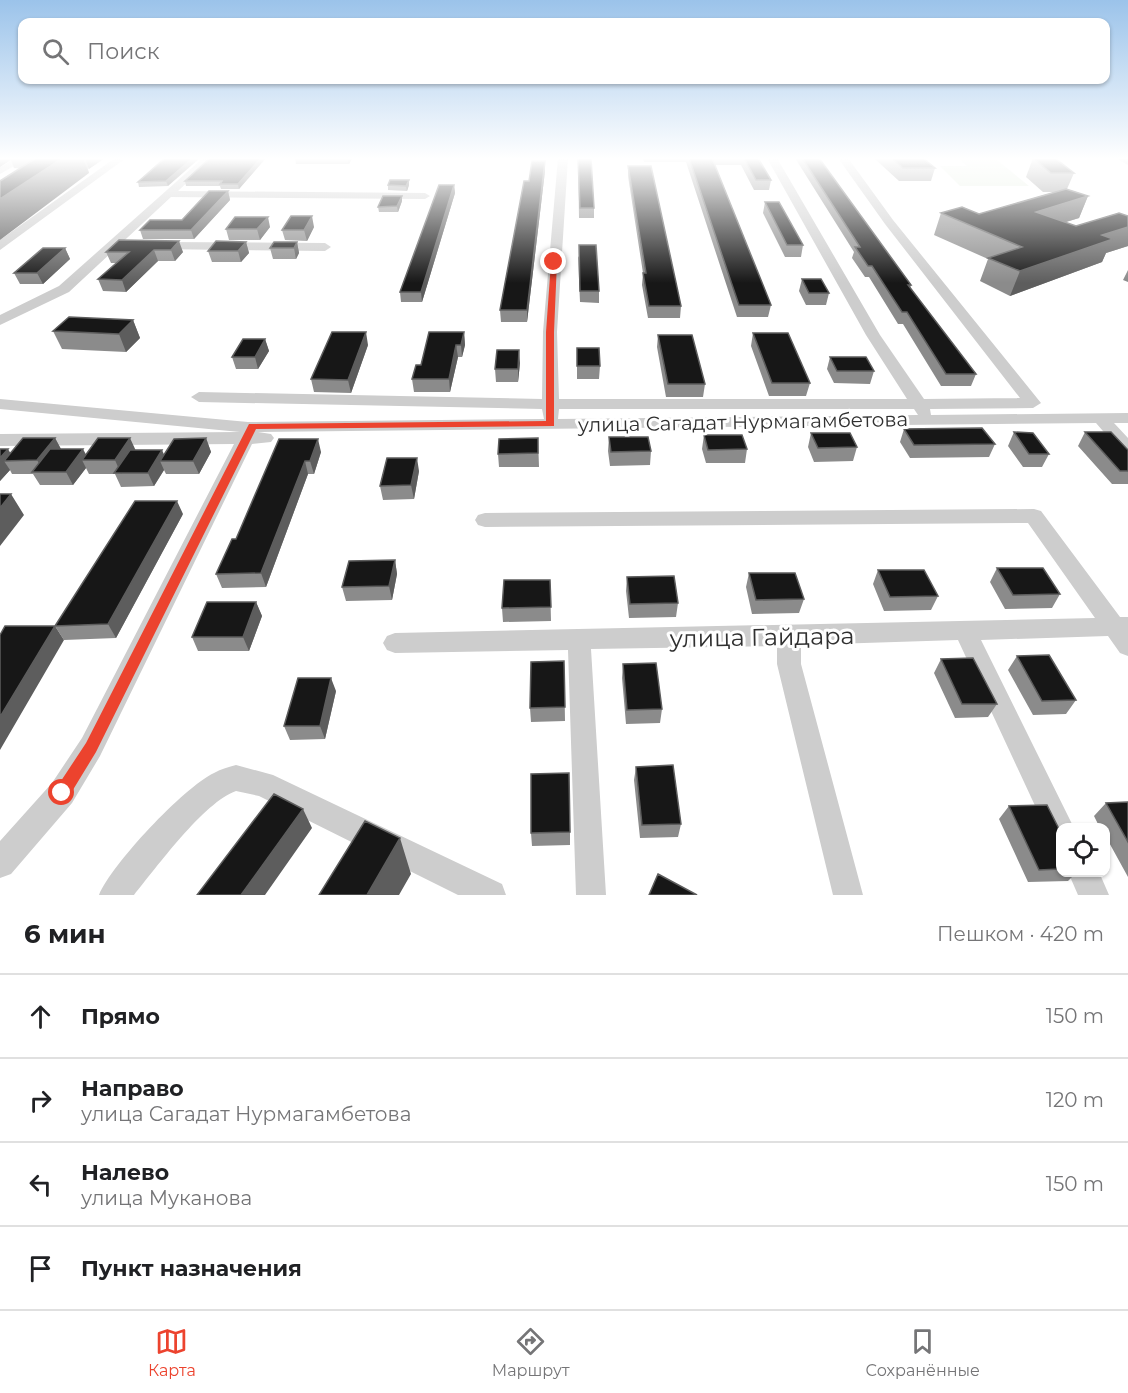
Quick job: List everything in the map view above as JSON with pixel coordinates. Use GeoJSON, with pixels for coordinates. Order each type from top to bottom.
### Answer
{"type":"FeatureCollection","features":[{"type":"Feature","properties":{"kind":"street"},"geometry":{"type":"LineString","coordinates":[[0,246],[64,200]]}},
{"type":"Feature","properties":{"kind":"street"},"geometry":{"type":"LineString","coordinates":[[2,318],[64,289],[163,200]]}},
{"type":"Feature","properties":{"kind":"street"},"geometry":{"type":"LineString","coordinates":[[551,424],[550,332],[560,200]]}},
{"type":"Feature","properties":{"kind":"street"},"geometry":{"type":"LineString","coordinates":[[796,200],[873,334],[923,411]]}},
{"type":"Feature","properties":{"kind":"street"},"geometry":{"type":"LineString","coordinates":[[199,396],[923,411],[1033,403],[873,200]]}},
{"type":"Feature","properties":{"kind":"street"},"geometry":{"type":"LineString","coordinates":[[112,245],[325,247]]}},
{"type":"Feature","properties":{"kind":"street","name":"улица Сагадат Нурмагамбетова"},"geometry":{"type":"LineString","coordinates":[[0,404],[249,433],[923,411],[1113,426],[1128,418]]}},
{"type":"Feature","properties":{"kind":"street"},"geometry":{"type":"LineString","coordinates":[[0,440],[249,433],[1113,426],[1128,449]]}},
{"type":"Feature","properties":{"kind":"street"},"geometry":{"type":"LineString","coordinates":[[0,863],[62,793],[91,747],[249,433]]}},
{"type":"Feature","properties":{"kind":"street"},"geometry":{"type":"LineString","coordinates":[[485,520],[1034,516],[1120,626],[1128,646]]}},
{"type":"Feature","properties":{"kind":"street","name":"улица Гайдара"},"geometry":{"type":"LineString","coordinates":[[395,643],[789,636],[1120,626]]}},
{"type":"Feature","properties":{"kind":"street"},"geometry":{"type":"LineString","coordinates":[[964,630],[1058,823]]}},
{"type":"Feature","properties":{"kind":"street"},"geometry":{"type":"LineString","coordinates":[[789,636],[789,663],[848,895]]}},
{"type":"Feature","properties":{"kind":"street"},"geometry":{"type":"LineString","coordinates":[[579,640],[591,895]]}},
{"type":"Feature","properties":{"kind":"street"},"geometry":{"type":"LineString","coordinates":[[114,895],[167,832],[201,799],[220,784],[235,778],[263,784],[491,895]]}},
{"type":"Feature","properties":{"kind":"street"},"geometry":{"type":"LineString","coordinates":[[1085,877],[1094,895]]}},
{"type":"Feature","properties":{"kind":"building"},"geometry":{"type":"Polygon","coordinates":[[[201,200],[220,200],[191,230],[140,230],[150,220],[182,220],[201,200]]]}},
{"type":"Feature","properties":{"kind":"building"},"geometry":{"type":"Polygon","coordinates":[[[381,200],[400,200],[397,206],[378,207],[381,200]]]}},
{"type":"Feature","properties":{"kind":"building"},"geometry":{"type":"Polygon","coordinates":[[[434,200],[449,200],[421,292],[400,292],[434,200]]]}},
{"type":"Feature","properties":{"kind":"building"},"geometry":{"type":"Polygon","coordinates":[[[521,200],[540,200],[527,310],[500,310],[521,200]]]}},
{"type":"Feature","properties":{"kind":"building"},"geometry":{"type":"Polygon","coordinates":[[[580,200],[594,200],[594,208],[580,208],[580,200]]]}},
{"type":"Feature","properties":{"kind":"building"},"geometry":{"type":"Polygon","coordinates":[[[634,200],[658,200],[681,306],[649,306],[643,273],[646,273],[634,200]]]}},
{"type":"Feature","properties":{"kind":"building"},"geometry":{"type":"Polygon","coordinates":[[[703,200],[729,200],[771,305],[739,305],[703,200]]]}},
{"type":"Feature","properties":{"kind":"building"},"geometry":{"type":"Polygon","coordinates":[[[829,200],[849,200],[911,285],[908,285],[976,374],[946,374],[907,312],[902,312],[872,266],[868,266],[855,247],[860,247],[829,200]]]}},
{"type":"Feature","properties":{"kind":"building"},"geometry":{"type":"Polygon","coordinates":[[[1029,200],[1076,200],[1036,212],[1076,226],[1119,213],[1128,216],[1128,227],[1102,235],[1113,239],[1020,271],[988,258],[1022,247],[941,213],[962,207],[979,214],[1029,200]]]}},
{"type":"Feature","properties":{"kind":"building"},"geometry":{"type":"Polygon","coordinates":[[[765,202],[779,202],[803,245],[787,245],[765,202]]]}},
{"type":"Feature","properties":{"kind":"building"},"geometry":{"type":"Polygon","coordinates":[[[291,216],[312,216],[304,230],[282,230],[291,216]]]}},
{"type":"Feature","properties":{"kind":"building"},"geometry":{"type":"Polygon","coordinates":[[[235,217],[268,217],[257,229],[226,229],[235,217]]]}},
{"type":"Feature","properties":{"kind":"building"},"geometry":{"type":"Polygon","coordinates":[[[119,240],[179,241],[171,250],[154,250],[122,280],[98,279],[129,252],[106,252],[119,240]]]}},
{"type":"Feature","properties":{"kind":"building"},"geometry":{"type":"Polygon","coordinates":[[[216,241],[246,242],[238,251],[208,251],[216,241]]]}},
{"type":"Feature","properties":{"kind":"building"},"geometry":{"type":"Polygon","coordinates":[[[274,242],[297,242],[294,248],[270,248],[274,242]]]}},
{"type":"Feature","properties":{"kind":"building"},"geometry":{"type":"Polygon","coordinates":[[[579,245],[596,245],[599,291],[580,291],[579,245]]]}},
{"type":"Feature","properties":{"kind":"building"},"geometry":{"type":"Polygon","coordinates":[[[43,248],[65,248],[37,273],[14,273],[43,248]]]}},
{"type":"Feature","properties":{"kind":"building"},"geometry":{"type":"Polygon","coordinates":[[[802,279],[821,279],[829,293],[809,293],[802,279]]]}},
{"type":"Feature","properties":{"kind":"building"},"geometry":{"type":"Polygon","coordinates":[[[69,317],[133,320],[119,334],[53,331],[69,317]]]}},
{"type":"Feature","properties":{"kind":"building"},"geometry":{"type":"Polygon","coordinates":[[[332,332],[366,332],[348,380],[311,379],[332,332]]]}},
{"type":"Feature","properties":{"kind":"building"},"geometry":{"type":"Polygon","coordinates":[[[429,332],[464,332],[461,345],[456,345],[449,379],[412,379],[416,365],[421,365],[429,332]]]}},
{"type":"Feature","properties":{"kind":"building"},"geometry":{"type":"Polygon","coordinates":[[[753,333],[788,333],[810,383],[772,383],[753,333]]]}},
{"type":"Feature","properties":{"kind":"building"},"geometry":{"type":"Polygon","coordinates":[[[658,335],[692,335],[705,384],[668,384],[658,335]]]}},
{"type":"Feature","properties":{"kind":"building"},"geometry":{"type":"Polygon","coordinates":[[[243,339],[265,339],[255,357],[232,357],[243,339]]]}},
{"type":"Feature","properties":{"kind":"building"},"geometry":{"type":"Polygon","coordinates":[[[577,348],[599,348],[600,366],[577,366],[577,348]]]}},
{"type":"Feature","properties":{"kind":"building"},"geometry":{"type":"Polygon","coordinates":[[[497,350],[519,350],[518,369],[495,369],[497,350]]]}},
{"type":"Feature","properties":{"kind":"building"},"geometry":{"type":"Polygon","coordinates":[[[830,357],[866,357],[874,371],[837,371],[830,357]]]}},
{"type":"Feature","properties":{"kind":"building"},"geometry":{"type":"Polygon","coordinates":[[[982,428],[995,444],[914,445],[904,429],[982,428]]]}},
{"type":"Feature","properties":{"kind":"building"},"geometry":{"type":"Polygon","coordinates":[[[1014,432],[1033,433],[1049,454],[1029,454],[1014,432]]]}},
{"type":"Feature","properties":{"kind":"building"},"geometry":{"type":"Polygon","coordinates":[[[1085,432],[1111,432],[1128,450],[1128,471],[1120,471],[1085,432]]]}},
{"type":"Feature","properties":{"kind":"building"},"geometry":{"type":"Polygon","coordinates":[[[811,433],[850,433],[857,447],[818,448],[811,433]]]}},
{"type":"Feature","properties":{"kind":"building"},"geometry":{"type":"Polygon","coordinates":[[[704,435],[742,435],[747,449],[708,450],[704,435]]]}},
{"type":"Feature","properties":{"kind":"building"},"geometry":{"type":"Polygon","coordinates":[[[609,437],[648,437],[651,451],[611,452],[609,437]]]}},
{"type":"Feature","properties":{"kind":"building"},"geometry":{"type":"Polygon","coordinates":[[[23,438],[55,438],[37,460],[4,461],[23,438]]]}},
{"type":"Feature","properties":{"kind":"building"},"geometry":{"type":"Polygon","coordinates":[[[98,438],[130,438],[115,460],[82,460],[98,438]]]}},
{"type":"Feature","properties":{"kind":"building"},"geometry":{"type":"Polygon","coordinates":[[[206,438],[193,461],[160,461],[174,439],[206,438]]]}},
{"type":"Feature","properties":{"kind":"building"},"geometry":{"type":"Polygon","coordinates":[[[538,438],[538,453],[498,454],[499,439],[538,438]]]}},
{"type":"Feature","properties":{"kind":"building"},"geometry":{"type":"Polygon","coordinates":[[[279,439],[318,439],[310,461],[305,461],[261,573],[216,574],[232,539],[236,539],[279,439]]]}},
{"type":"Feature","properties":{"kind":"building"},"geometry":{"type":"Polygon","coordinates":[[[0,449],[8,449],[0,458],[0,449]]]}},
{"type":"Feature","properties":{"kind":"building"},"geometry":{"type":"Polygon","coordinates":[[[50,449],[83,449],[66,472],[32,472],[50,449]]]}},
{"type":"Feature","properties":{"kind":"building"},"geometry":{"type":"Polygon","coordinates":[[[130,450],[162,450],[148,473],[114,473],[130,450]]]}},
{"type":"Feature","properties":{"kind":"building"},"geometry":{"type":"Polygon","coordinates":[[[387,458],[417,458],[411,485],[380,486],[387,458]]]}},
{"type":"Feature","properties":{"kind":"building"},"geometry":{"type":"Polygon","coordinates":[[[0,494],[11,494],[0,508],[0,494]]]}},
{"type":"Feature","properties":{"kind":"building"},"geometry":{"type":"Polygon","coordinates":[[[135,501],[177,501],[108,624],[55,626],[135,501]]]}},
{"type":"Feature","properties":{"kind":"building"},"geometry":{"type":"Polygon","coordinates":[[[395,560],[389,586],[342,587],[349,561],[395,560]]]}},
{"type":"Feature","properties":{"kind":"building"},"geometry":{"type":"Polygon","coordinates":[[[997,568],[1043,568],[1060,594],[1013,595],[997,568]]]}},
{"type":"Feature","properties":{"kind":"building"},"geometry":{"type":"Polygon","coordinates":[[[878,570],[924,570],[938,596],[890,597],[878,570]]]}},
{"type":"Feature","properties":{"kind":"building"},"geometry":{"type":"Polygon","coordinates":[[[749,573],[795,573],[804,599],[756,600],[749,573]]]}},
{"type":"Feature","properties":{"kind":"building"},"geometry":{"type":"Polygon","coordinates":[[[674,576],[678,603],[630,604],[627,577],[674,576]]]}},
{"type":"Feature","properties":{"kind":"building"},"geometry":{"type":"Polygon","coordinates":[[[504,580],[550,580],[551,607],[502,608],[504,580]]]}},
{"type":"Feature","properties":{"kind":"building"},"geometry":{"type":"Polygon","coordinates":[[[207,602],[256,602],[243,637],[192,637],[207,602]]]}},
{"type":"Feature","properties":{"kind":"building"},"geometry":{"type":"Polygon","coordinates":[[[5,626],[55,626],[0,717],[0,635],[5,626]]]}},
{"type":"Feature","properties":{"kind":"building"},"geometry":{"type":"Polygon","coordinates":[[[1049,655],[1076,700],[1042,701],[1017,656],[1049,655]]]}},
{"type":"Feature","properties":{"kind":"building"},"geometry":{"type":"Polygon","coordinates":[[[973,658],[997,704],[962,704],[941,659],[973,658]]]}},
{"type":"Feature","properties":{"kind":"building"},"geometry":{"type":"Polygon","coordinates":[[[564,661],[565,707],[530,708],[531,662],[564,661]]]}},
{"type":"Feature","properties":{"kind":"building"},"geometry":{"type":"Polygon","coordinates":[[[656,663],[662,709],[627,710],[623,664],[656,663]]]}},
{"type":"Feature","properties":{"kind":"building"},"geometry":{"type":"Polygon","coordinates":[[[298,678],[331,678],[320,726],[284,726],[298,678]]]}},
{"type":"Feature","properties":{"kind":"building"},"geometry":{"type":"Polygon","coordinates":[[[673,765],[681,824],[642,825],[636,767],[673,765]]]}},
{"type":"Feature","properties":{"kind":"building"},"geometry":{"type":"Polygon","coordinates":[[[569,773],[570,832],[531,833],[531,774],[569,773]]]}},
{"type":"Feature","properties":{"kind":"building"},"geometry":{"type":"Polygon","coordinates":[[[274,794],[303,809],[241,895],[197,895],[274,794]]]}},
{"type":"Feature","properties":{"kind":"building"},"geometry":{"type":"Polygon","coordinates":[[[1128,802],[1128,842],[1106,803],[1128,802]]]}},
{"type":"Feature","properties":{"kind":"building"},"geometry":{"type":"Polygon","coordinates":[[[1047,805],[1056,823],[1056,869],[1039,870],[1009,806],[1047,805]]]}},
{"type":"Feature","properties":{"kind":"building"},"geometry":{"type":"Polygon","coordinates":[[[365,821],[400,838],[367,895],[319,895],[365,821]]]}},
{"type":"Feature","properties":{"kind":"building"},"geometry":{"type":"Polygon","coordinates":[[[658,874],[697,895],[649,895],[658,874]]]}},
{"type":"Feature","properties":{"kind":"route"},"geometry":{"type":"LineString","coordinates":[[62,793],[91,747],[252,426],[551,424],[550,332],[554,262]]}}]}
